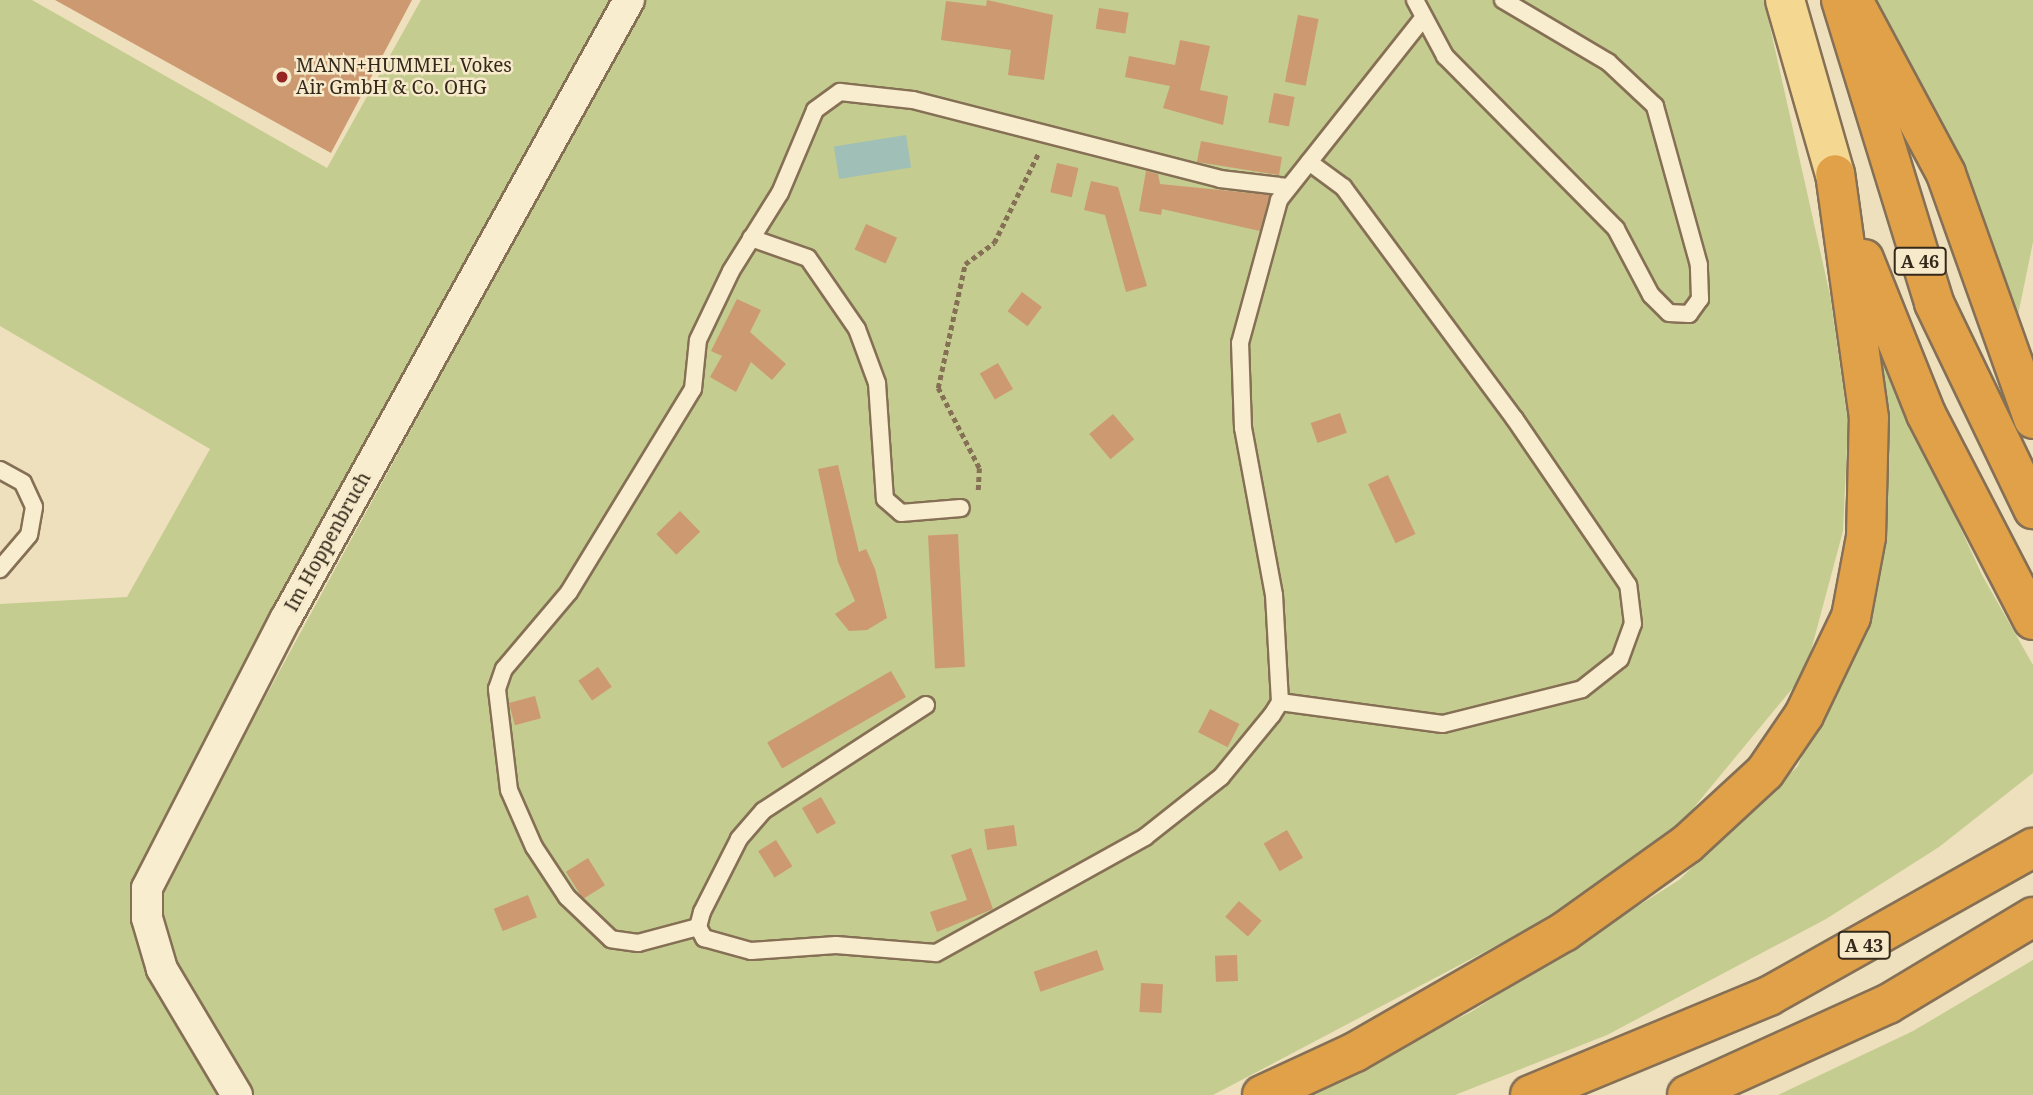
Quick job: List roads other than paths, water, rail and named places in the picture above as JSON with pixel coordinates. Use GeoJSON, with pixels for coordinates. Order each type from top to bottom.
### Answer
{"type":"FeatureCollection","features":[{"type":"Feature","properties":{"kind":"highway","name":"A 46"},"geometry":{"type":"LineString","coordinates":[[1841,0],[1934,303],[2033,509]]}},
{"type":"Feature","properties":{"kind":"highway"},"geometry":{"type":"LineString","coordinates":[[1852,0],[1946,174],[2033,419]]}},
{"type":"Feature","properties":{"kind":"highway","name":"A 46"},"geometry":{"type":"LineString","coordinates":[[1835,174],[1926,414],[2033,620]]}},
{"type":"Feature","properties":{"kind":"highway"},"geometry":{"type":"LineString","coordinates":[[1262,1095],[1355,1052],[1564,932],[1687,844],[1765,772],[1804,715],[1851,617],[1866,537],[1869,418],[1835,174]]}},
{"type":"Feature","properties":{"kind":"highway","name":"A 43"},"geometry":{"type":"LineString","coordinates":[[1530,1095],[1769,996],[2033,848]]}},
{"type":"Feature","properties":{"kind":"highway"},"geometry":{"type":"LineString","coordinates":[[1687,1095],[1888,1004],[2033,917]]}},
{"type":"Feature","properties":{"kind":"main road","name":"A 46"},"geometry":{"type":"LineString","coordinates":[[1785,0],[1835,174]]}},
{"type":"Feature","properties":{"kind":"street","name":"Im Hoppenbruch"},"geometry":{"type":"LineString","coordinates":[[237,1095],[162,968],[147,918],[147,888],[286,618],[629,0]]}},
{"type":"Feature","properties":{"kind":"lane"},"geometry":{"type":"LineString","coordinates":[[1415,0],[1421,21],[1445,55],[1616,229],[1651,295],[1669,313],[1689,314],[1700,299],[1699,265],[1655,106],[1608,62],[1503,0]]}},
{"type":"Feature","properties":{"kind":"lane"},"geometry":{"type":"LineString","coordinates":[[698,927],[704,938],[738,949],[836,945],[936,953],[1145,837],[1221,777],[1280,702],[1274,595],[1251,484],[1238,363],[1269,223],[1288,187],[1421,21]]}},
{"type":"Feature","properties":{"kind":"lane"},"geometry":{"type":"LineString","coordinates":[[698,927],[638,943],[611,939],[591,925],[521,822],[495,705],[504,669],[569,592],[693,389],[698,340],[826,97],[865,93],[913,100],[1260,188],[1288,187]]}},
{"type":"Feature","properties":{"kind":"lane"},"geometry":{"type":"LineString","coordinates":[[1280,702],[1443,724],[1582,688],[1620,659],[1633,624],[1628,585],[1514,418],[1343,187],[1309,162]]}},
{"type":"Feature","properties":{"kind":"lane"},"geometry":{"type":"LineString","coordinates":[[751,238],[808,258],[852,318],[877,383],[885,499],[901,513],[961,508]]}},
{"type":"Feature","properties":{"kind":"lane"},"geometry":{"type":"LineString","coordinates":[[0,470],[23,484],[34,507],[29,535],[0,569]]}},
{"type":"Feature","properties":{"kind":"lane"},"geometry":{"type":"LineString","coordinates":[[698,927],[739,839],[763,811],[926,705]]}},
{"type":"Feature","properties":{"kind":"water"},"geometry":{"type":"Polygon","coordinates":[[[906,135],[911,168],[839,179],[834,146],[906,135]]]}},
{"type":"Feature","properties":{"kind":"place","name":"MANN+HUMMEL Vokes Air GmbH & Co. OHG"},"geometry":{"type":"Point","coordinates":[282,77]}}]}
